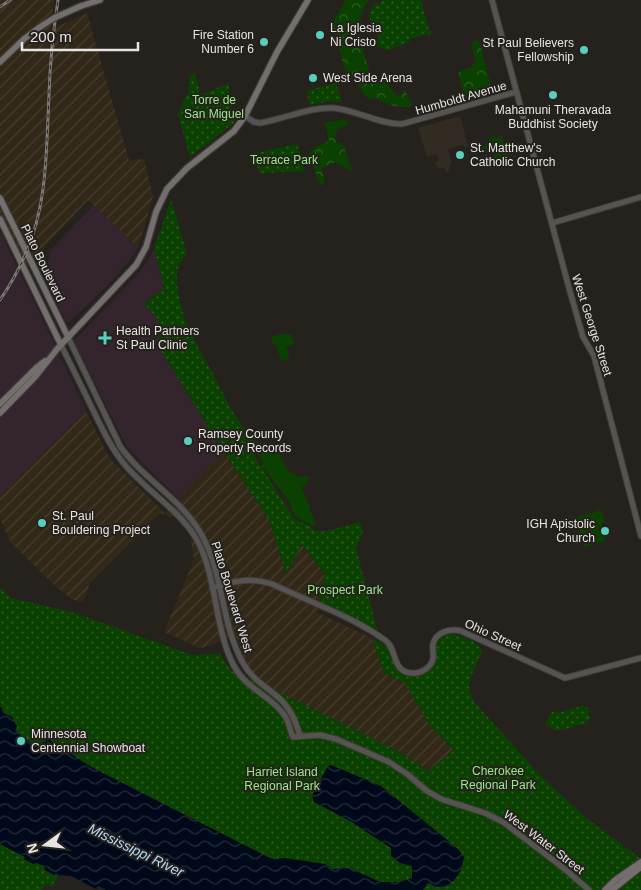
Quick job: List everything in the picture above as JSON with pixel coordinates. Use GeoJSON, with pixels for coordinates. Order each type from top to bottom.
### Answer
{"type":"FeatureCollection","features":[{"type":"Feature","properties":{"kind":"main road"},"geometry":{"type":"LineString","coordinates":[[0,62],[18,44],[54,18],[100,0]]}},
{"type":"Feature","properties":{"kind":"main road"},"geometry":{"type":"LineString","coordinates":[[0,413],[35,377],[47,360],[139,260],[148,241],[160,202],[171,183],[234,131],[245,116],[277,52],[308,0]]}},
{"type":"Feature","properties":{"kind":"main road","name":"Plato Boulevard"},"geometry":{"type":"LineString","coordinates":[[0,198],[68,337]]}},
{"type":"Feature","properties":{"kind":"main road","name":"Plato Boulevard"},"geometry":{"type":"LineString","coordinates":[[0,219],[61,345]]}},
{"type":"Feature","properties":{"kind":"main road"},"geometry":{"type":"LineString","coordinates":[[0,404],[36,368],[47,360]]}},
{"type":"Feature","properties":{"kind":"main road"},"geometry":{"type":"LineString","coordinates":[[605,890],[615,880],[641,862]]}},
{"type":"Feature","properties":{"kind":"main road"},"geometry":{"type":"LineString","coordinates":[[612,890],[641,867]]}},
{"type":"Feature","properties":{"kind":"street","name":"West George Street"},"geometry":{"type":"LineString","coordinates":[[492,0],[583,337],[594,356],[641,536]]}},
{"type":"Feature","properties":{"kind":"street","name":"Humboldt Avenue"},"geometry":{"type":"LineString","coordinates":[[245,116],[260,123],[314,110],[331,108],[351,111],[388,123],[410,122],[516,92]]}},
{"type":"Feature","properties":{"kind":"street"},"geometry":{"type":"LineString","coordinates":[[552,223],[641,197]]}},
{"type":"Feature","properties":{"kind":"street","name":"Plato Boulevard West"},"geometry":{"type":"LineString","coordinates":[[68,337],[120,446],[130,459],[196,525],[207,546],[234,642],[248,670],[256,681],[279,697],[289,708],[295,719],[300,736]]}},
{"type":"Feature","properties":{"kind":"street","name":"Plato Boulevard West"},"geometry":{"type":"LineString","coordinates":[[61,345],[114,450],[125,465],[183,522],[194,536],[203,556],[226,644],[238,672],[252,688],[277,707],[285,717],[292,738]]}},
{"type":"Feature","properties":{"kind":"street","name":"Ohio Street"},"geometry":{"type":"LineString","coordinates":[[212,588],[241,580],[264,582],[358,623],[387,642],[393,652],[396,663],[402,670],[409,673],[422,672],[428,667],[433,660],[433,643],[436,638],[442,633],[453,630],[461,631],[565,678],[641,658]]}},
{"type":"Feature","properties":{"kind":"street","name":"West Water Street"},"geometry":{"type":"LineString","coordinates":[[292,738],[320,736],[346,743],[389,762],[427,791],[442,799],[485,813],[503,822],[589,890]]}},
{"type":"Feature","properties":{"kind":"shaded area"},"geometry":{"type":"Polygon","coordinates":[[[0,0],[54,0],[50,30],[87,13],[129,160],[144,159],[153,197],[138,248],[88,200],[46,245],[41,257],[21,270],[0,228],[0,0]]]}},
{"type":"Feature","properties":{"kind":"shaded area"},"geometry":{"type":"Polygon","coordinates":[[[460,116],[468,146],[465,148],[463,145],[448,149],[452,164],[449,165],[450,171],[446,172],[444,167],[438,169],[435,162],[439,161],[437,154],[427,157],[418,128],[460,116]]]}},
{"type":"Feature","properties":{"kind":"shaded area"},"geometry":{"type":"Polygon","coordinates":[[[94,205],[138,248],[107,286],[69,322],[66,322],[42,271],[48,262],[51,250],[94,205]]]}},
{"type":"Feature","properties":{"kind":"shaded area"},"geometry":{"type":"Polygon","coordinates":[[[0,231],[86,411],[0,496],[0,231]]]}},
{"type":"Feature","properties":{"kind":"shaded area"},"geometry":{"type":"Polygon","coordinates":[[[154,249],[164,288],[144,304],[158,319],[159,347],[224,452],[179,499],[127,447],[74,341],[139,273],[154,249]]]}},
{"type":"Feature","properties":{"kind":"shaded area"},"geometry":{"type":"Polygon","coordinates":[[[86,411],[106,452],[113,462],[165,513],[224,452],[269,520],[286,574],[301,544],[325,574],[318,613],[372,638],[384,673],[405,683],[430,726],[454,750],[428,771],[400,752],[298,703],[256,677],[245,661],[235,634],[213,645],[200,648],[164,632],[194,560],[190,534],[175,515],[169,517],[160,513],[90,583],[83,603],[72,599],[57,588],[11,543],[0,519],[0,496],[86,411]]]}},
{"type":"Feature","properties":{"kind":"green space"},"geometry":{"type":"Polygon","coordinates":[[[346,0],[369,0],[361,18],[360,29],[363,50],[373,79],[382,79],[397,96],[403,94],[402,90],[405,90],[412,106],[404,107],[387,104],[380,101],[379,98],[369,99],[353,79],[349,84],[333,27],[333,21],[346,0]]]}},
{"type":"Feature","properties":{"kind":"green space"},"geometry":{"type":"Polygon","coordinates":[[[383,0],[421,0],[429,31],[432,31],[430,36],[428,37],[428,34],[411,38],[409,42],[388,50],[378,47],[376,41],[379,40],[376,31],[372,29],[370,11],[377,2],[378,5],[383,0]]]}},
{"type":"Feature","properties":{"kind":"green space"},"geometry":{"type":"Polygon","coordinates":[[[477,40],[480,43],[492,90],[487,92],[483,88],[471,97],[465,98],[458,73],[473,67],[472,64],[476,63],[471,43],[477,40]]]}},
{"type":"Feature","properties":{"kind":"green space","name":"Torre de San Miguel"},"geometry":{"type":"Polygon","coordinates":[[[195,73],[201,95],[229,83],[229,102],[235,122],[190,157],[178,114],[188,93],[190,76],[195,73]]]}},
{"type":"Feature","properties":{"kind":"green space"},"geometry":{"type":"Polygon","coordinates":[[[336,83],[342,102],[330,101],[310,105],[306,91],[336,83]]]}},
{"type":"Feature","properties":{"kind":"green space"},"geometry":{"type":"Polygon","coordinates":[[[347,119],[348,124],[338,129],[335,134],[337,143],[343,143],[352,172],[336,162],[321,168],[325,182],[320,186],[309,152],[329,141],[325,123],[347,119]]]}},
{"type":"Feature","properties":{"kind":"green space"},"geometry":{"type":"Polygon","coordinates":[[[495,136],[495,138],[501,136],[509,156],[495,160],[494,152],[481,153],[479,147],[489,145],[489,138],[495,136]]]}},
{"type":"Feature","properties":{"kind":"green space","name":"Terrace Park"},"geometry":{"type":"Polygon","coordinates":[[[297,144],[305,171],[260,173],[252,154],[297,144]]]}},
{"type":"Feature","properties":{"kind":"green space","name":"Prospect Park"},"geometry":{"type":"Polygon","coordinates":[[[171,199],[187,254],[177,271],[177,279],[179,297],[191,333],[238,420],[259,443],[255,457],[294,519],[311,527],[314,531],[327,531],[360,522],[363,531],[356,548],[378,633],[358,620],[320,603],[325,574],[302,544],[286,574],[269,520],[215,438],[159,347],[158,319],[144,304],[164,288],[154,249],[171,199]]]}},
{"type":"Feature","properties":{"kind":"green space"},"geometry":{"type":"Polygon","coordinates":[[[284,333],[285,335],[291,334],[294,344],[286,347],[290,358],[281,361],[277,346],[272,343],[271,337],[284,333]]]}},
{"type":"Feature","properties":{"kind":"green space"},"geometry":{"type":"Polygon","coordinates":[[[259,443],[268,446],[278,443],[282,461],[290,472],[301,477],[309,477],[307,483],[302,487],[316,524],[312,526],[295,516],[289,501],[262,466],[263,462],[256,452],[259,443]]]}},
{"type":"Feature","properties":{"kind":"green space"},"geometry":{"type":"Polygon","coordinates":[[[601,510],[605,522],[601,523],[605,541],[584,547],[577,517],[601,510]]]}},
{"type":"Feature","properties":{"kind":"green space","name":"Harriet Island Regional Park"},"geometry":{"type":"Polygon","coordinates":[[[0,588],[11,598],[72,612],[192,655],[220,654],[231,671],[277,691],[400,752],[428,771],[454,750],[430,726],[405,683],[384,673],[372,638],[389,648],[396,665],[405,674],[411,676],[425,672],[433,666],[436,646],[444,636],[449,633],[468,639],[477,644],[482,651],[470,682],[474,702],[540,775],[586,818],[641,859],[641,890],[412,890],[399,882],[380,882],[349,868],[332,869],[325,864],[285,858],[270,858],[91,767],[48,739],[36,746],[17,732],[10,724],[0,704],[0,588]]]}},
{"type":"Feature","properties":{"kind":"green space"},"geometry":{"type":"Polygon","coordinates":[[[582,706],[588,708],[590,717],[587,723],[558,731],[546,725],[552,712],[561,712],[582,706]]]}},
{"type":"Feature","properties":{"kind":"green space"},"geometry":{"type":"Polygon","coordinates":[[[0,844],[25,857],[24,859],[44,866],[45,870],[55,875],[56,873],[58,874],[53,887],[46,884],[42,890],[0,890],[0,844]]]}},
{"type":"Feature","properties":{"kind":"water","name":"Mississippi River"},"geometry":{"type":"Polygon","coordinates":[[[0,704],[3,713],[12,717],[17,727],[15,731],[35,746],[48,739],[91,767],[270,858],[285,858],[325,864],[332,869],[349,868],[380,882],[399,882],[412,878],[412,866],[400,863],[391,856],[391,848],[350,821],[314,802],[312,795],[328,766],[331,765],[381,786],[457,848],[464,857],[461,868],[457,877],[449,884],[438,887],[428,883],[423,890],[106,890],[98,886],[96,889],[71,876],[58,875],[56,873],[54,875],[45,870],[44,866],[37,863],[33,864],[24,859],[25,857],[0,844],[0,704]]]}},
{"type":"Feature","properties":{"kind":"railway"},"geometry":{"type":"LineString","coordinates":[[0,7],[10,0]]}},
{"type":"Feature","properties":{"kind":"railway"},"geometry":{"type":"LineString","coordinates":[[0,300],[16,274],[27,250],[36,226],[41,202],[51,59],[58,0]]}},
{"type":"Feature","properties":{"kind":"place","name":"La Iglesia Ni Cristo"},"geometry":{"type":"Point","coordinates":[320,35]}},
{"type":"Feature","properties":{"kind":"place","name":"Fire Station Number 6"},"geometry":{"type":"Point","coordinates":[264,42]}},
{"type":"Feature","properties":{"kind":"place","name":"St Paul Believers Fellowship"},"geometry":{"type":"Point","coordinates":[584,50]}},
{"type":"Feature","properties":{"kind":"place","name":"West Side Arena"},"geometry":{"type":"Point","coordinates":[313,78]}},
{"type":"Feature","properties":{"kind":"place","name":"Mahamuni Theravada Buddhist Society"},"geometry":{"type":"Point","coordinates":[553,95]}},
{"type":"Feature","properties":{"kind":"place","name":"St. Matthew's Catholic Church"},"geometry":{"type":"Point","coordinates":[460,155]}},
{"type":"Feature","properties":{"kind":"place","name":"Health Partners St Paul Clinic"},"geometry":{"type":"Point","coordinates":[105,338]}},
{"type":"Feature","properties":{"kind":"place","name":"Ramsey County Property Records"},"geometry":{"type":"Point","coordinates":[188,441]}},
{"type":"Feature","properties":{"kind":"place","name":"St. Paul Bouldering Project"},"geometry":{"type":"Point","coordinates":[42,523]}},
{"type":"Feature","properties":{"kind":"place","name":"IGH Apistolic Church"},"geometry":{"type":"Point","coordinates":[605,531]}},
{"type":"Feature","properties":{"kind":"place","name":"Minnesota Centennial Showboat"},"geometry":{"type":"Point","coordinates":[21,741]}},
{"type":"Feature","properties":{"kind":"park label","name":"Cherokee Regional Park"},"geometry":{"type":"Point","coordinates":[498,778]}}]}
